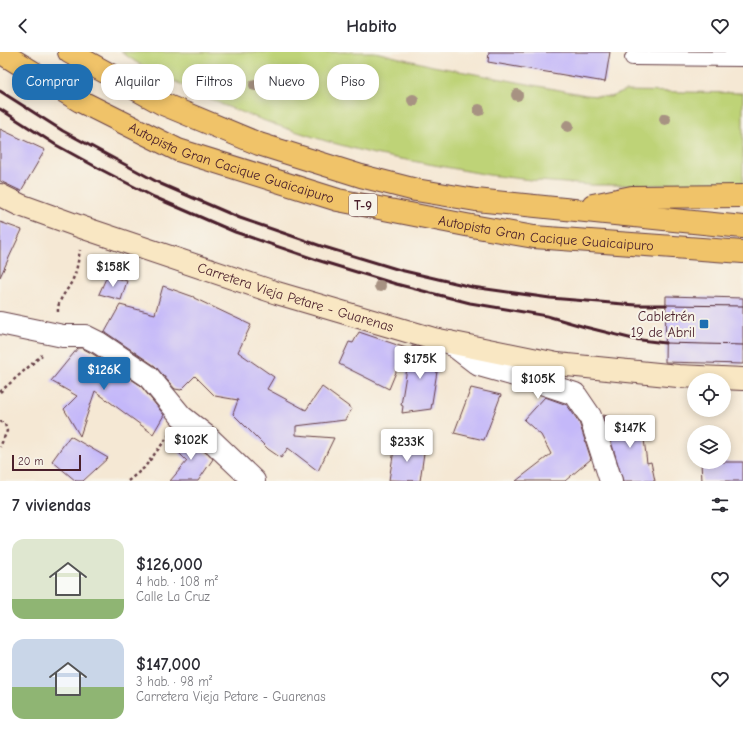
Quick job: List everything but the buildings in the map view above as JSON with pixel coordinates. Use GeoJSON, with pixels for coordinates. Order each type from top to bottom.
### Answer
{"type":"FeatureCollection","features":[{"type":"Feature","properties":{"kind":"highway","name":"Autopista Gran Cacique Guaicaipuro"},"geometry":{"type":"LineString","coordinates":[[0,52],[80,101],[178,150],[338,200],[534,237],[743,252]]}},
{"type":"Feature","properties":{"kind":"highway","name":"Autopista Gran Cacique Guaicaipuro"},"geometry":{"type":"LineString","coordinates":[[69,52],[163,104],[259,144],[361,176],[416,190],[476,200],[743,227]]}},
{"type":"Feature","properties":{"kind":"highway"},"geometry":{"type":"LineString","coordinates":[[572,209],[632,197],[743,196]]}},
{"type":"Feature","properties":{"kind":"street","name":"Carretera Vieja Petare - Guarenas"},"geometry":{"type":"LineString","coordinates":[[0,195],[20,205],[84,228],[277,293],[434,339],[556,364],[678,376],[743,379]]}},
{"type":"Feature","properties":{"kind":"street"},"geometry":{"type":"LineString","coordinates":[[0,323],[57,334],[85,336],[99,343],[148,376],[181,416],[210,439],[254,481]]}},
{"type":"Feature","properties":{"kind":"street"},"geometry":{"type":"LineString","coordinates":[[449,342],[479,366],[529,379],[575,394],[590,416],[611,481]]}},
{"type":"Feature","properties":{"kind":"lane"},"geometry":{"type":"LineString","coordinates":[[632,58],[743,59]]}},
{"type":"Feature","properties":{"kind":"path"},"geometry":{"type":"LineString","coordinates":[[0,392],[57,334],[58,305],[68,289],[78,267],[84,228]]}},
{"type":"Feature","properties":{"kind":"path"},"geometry":{"type":"LineString","coordinates":[[128,481],[144,468],[169,435],[181,416]]}},
{"type":"Feature","properties":{"kind":"path"},"geometry":{"type":"LineString","coordinates":[[0,421],[5,424],[7,431],[0,447]]}},
{"type":"Feature","properties":{"kind":"green space"},"geometry":{"type":"Polygon","coordinates":[[[121,52],[375,52],[433,66],[586,95],[610,97],[625,91],[743,93],[743,185],[591,185],[539,181],[489,175],[374,154],[276,125],[213,100],[246,100],[246,64],[182,64],[182,85],[174,81],[174,64],[139,64],[121,52]]]}},
{"type":"Feature","properties":{"kind":"tram line"},"geometry":{"type":"LineString","coordinates":[[666,305],[743,306]]}},
{"type":"Feature","properties":{"kind":"tram line"},"geometry":{"type":"LineString","coordinates":[[665,343],[743,345]]}},
{"type":"Feature","properties":{"kind":"railway"},"geometry":{"type":"LineString","coordinates":[[0,91],[63,131],[161,184],[240,218],[321,246],[400,270],[472,287],[550,298],[636,305],[666,305]]}},
{"type":"Feature","properties":{"kind":"railway"},"geometry":{"type":"LineString","coordinates":[[0,109],[56,145],[98,168],[154,197],[235,232],[317,260],[396,284],[470,303],[547,316],[633,339],[665,343]]}},
{"type":"Feature","properties":{"kind":"place","name":"Cabletrén 19 de Abril"},"geometry":{"type":"Point","coordinates":[704,324]}}]}
